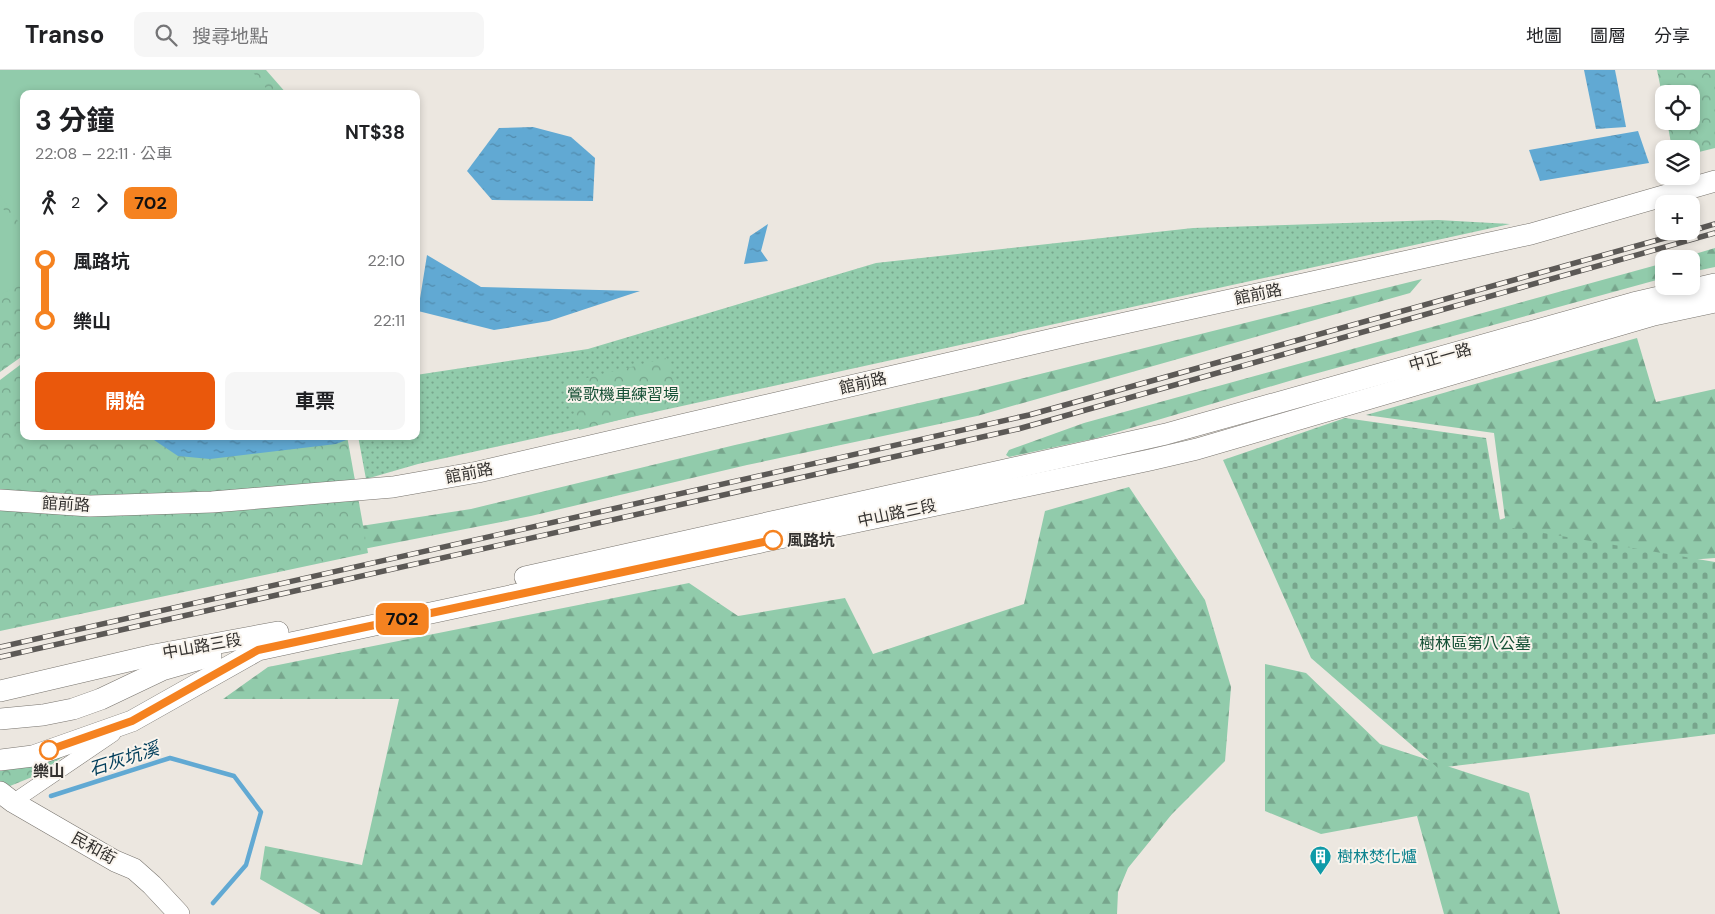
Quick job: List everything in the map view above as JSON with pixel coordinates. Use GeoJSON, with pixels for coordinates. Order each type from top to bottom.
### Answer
{"type":"FeatureCollection","features":[{"type":"Feature","properties":{"kind":"main road","name":"館前路"},"geometry":{"type":"LineString","coordinates":[[0,500],[90,506],[212,502],[393,487],[469,474],[1075,334],[1531,234],[1715,181]]}},
{"type":"Feature","properties":{"kind":"main road","name":"中正一路"},"geometry":{"type":"LineString","coordinates":[[1166,434],[1633,303],[1715,284]]}},
{"type":"Feature","properties":{"kind":"main road","name":"中正一路"},"geometry":{"type":"LineString","coordinates":[[1197,449],[1654,315],[1715,302]]}},
{"type":"Feature","properties":{"kind":"main road","name":"中山路三段"},"geometry":{"type":"LineString","coordinates":[[0,760],[33,756],[132,721],[252,645],[834,509],[1166,434]]}},
{"type":"Feature","properties":{"kind":"main road","name":"中山路三段"},"geometry":{"type":"LineString","coordinates":[[0,691],[154,655],[252,645],[1197,449]]}},
{"type":"Feature","properties":{"kind":"main road"},"geometry":{"type":"LineString","coordinates":[[0,719],[43,715],[74,709],[101,699],[162,670],[252,645]]}},
{"type":"Feature","properties":{"kind":"main road","name":"民和街"},"geometry":{"type":"LineString","coordinates":[[7,797],[115,862],[134,869],[179,914]]}},
{"type":"Feature","properties":{"kind":"street"},"geometry":{"type":"LineString","coordinates":[[7,797],[132,721]]}},
{"type":"Feature","properties":{"kind":"green space"},"geometry":{"type":"Polygon","coordinates":[[[0,70],[266,70],[284,90],[20,90],[20,358],[0,372],[0,70]]]}},
{"type":"Feature","properties":{"kind":"green space"},"geometry":{"type":"Polygon","coordinates":[[[0,70],[251,70],[268,90],[20,90],[20,224],[0,195],[0,70]]]}},
{"type":"Feature","properties":{"kind":"green space"},"geometry":{"type":"Polygon","coordinates":[[[1657,70],[1715,70],[1715,148],[1700,152],[1700,140],[1670,140],[1669,130],[1700,130],[1700,85],[1660,85],[1657,70]]]}},
{"type":"Feature","properties":{"kind":"green space"},"geometry":{"type":"Polygon","coordinates":[[[0,204],[20,234],[20,284],[0,295],[0,204]]]}},
{"type":"Feature","properties":{"kind":"green space"},"geometry":{"type":"Polygon","coordinates":[[[1438,220],[1510,224],[418,464],[366,479],[359,440],[420,440],[420,374],[588,349],[876,263],[1193,228],[1438,220]]]}},
{"type":"Feature","properties":{"kind":"green space"},"geometry":{"type":"Polygon","coordinates":[[[1715,248],[1715,267],[1700,270],[1700,252],[1715,248]]]}},
{"type":"Feature","properties":{"kind":"green space"},"geometry":{"type":"Polygon","coordinates":[[[1655,265],[1655,280],[1296,379],[1097,438],[1009,457],[1006,455],[1009,450],[1084,423],[1655,265]]]}},
{"type":"Feature","properties":{"kind":"green space"},"geometry":{"type":"Polygon","coordinates":[[[1422,279],[1410,293],[977,416],[747,465],[531,516],[140,593],[237,545],[471,509],[735,445],[976,390],[1422,279]]]}},
{"type":"Feature","properties":{"kind":"green space"},"geometry":{"type":"Polygon","coordinates":[[[1637,338],[1656,402],[1715,389],[1715,558],[1674,561],[1652,599],[1455,535],[1505,518],[1494,433],[1366,415],[1637,338]]]}},
{"type":"Feature","properties":{"kind":"green space","name":"鶯歌機車練習場"},"geometry":{"type":"Polygon","coordinates":[[[667,358],[679,405],[579,430],[567,383],[667,358]]]}},
{"type":"Feature","properties":{"kind":"green space"},"geometry":{"type":"Polygon","coordinates":[[[20,365],[20,440],[348,440],[368,553],[0,631],[0,380],[20,365]]]}},
{"type":"Feature","properties":{"kind":"green space","name":"樹林區第八公墓"},"geometry":{"type":"Polygon","coordinates":[[[1345,418],[1486,438],[1501,526],[1715,562],[1715,734],[1438,768],[1311,658],[1223,460],[1345,418]]]}},
{"type":"Feature","properties":{"kind":"green space"},"geometry":{"type":"Polygon","coordinates":[[[1129,487],[1205,600],[1231,687],[1225,761],[1172,814],[1128,868],[1118,892],[1117,914],[321,914],[260,879],[265,846],[362,865],[399,699],[223,699],[268,667],[689,583],[738,616],[845,598],[873,654],[1024,604],[1045,511],[1129,487]]]}},
{"type":"Feature","properties":{"kind":"green space"},"geometry":{"type":"Polygon","coordinates":[[[1265,664],[1306,673],[1380,744],[1529,793],[1560,914],[1444,914],[1417,816],[1321,834],[1265,811],[1265,664]]]}},
{"type":"Feature","properties":{"kind":"green space"},"geometry":{"type":"Polygon","coordinates":[[[75,748],[37,775],[10,786],[0,781],[0,767],[75,748]]]}},
{"type":"Feature","properties":{"kind":"water"},"geometry":{"type":"Polygon","coordinates":[[[1584,70],[1615,70],[1626,127],[1596,129],[1584,70]]]}},
{"type":"Feature","properties":{"kind":"water"},"geometry":{"type":"Polygon","coordinates":[[[533,127],[571,137],[595,158],[593,201],[492,200],[467,171],[499,128],[533,127]]]}},
{"type":"Feature","properties":{"kind":"water"},"geometry":{"type":"Polygon","coordinates":[[[1638,131],[1649,163],[1540,181],[1529,150],[1638,131]]]}},
{"type":"Feature","properties":{"kind":"water"},"geometry":{"type":"Polygon","coordinates":[[[768,224],[761,251],[768,261],[744,264],[750,236],[768,224]]]}},
{"type":"Feature","properties":{"kind":"water"},"geometry":{"type":"Polygon","coordinates":[[[427,255],[481,287],[640,291],[549,321],[494,330],[420,312],[420,299],[427,255]]]}},
{"type":"Feature","properties":{"kind":"water"},"geometry":{"type":"Polygon","coordinates":[[[154,440],[346,440],[336,444],[210,459],[178,456],[154,440]]]}},
{"type":"Feature","properties":{"kind":"waterway","name":"石灰坑溪"},"geometry":{"type":"LineString","coordinates":[[51,796],[170,758],[234,776],[261,812],[246,865],[213,903]]}},
{"type":"Feature","properties":{"kind":"railway"},"geometry":{"type":"LineString","coordinates":[[1700,228],[1715,224]]}},
{"type":"Feature","properties":{"kind":"railway"},"geometry":{"type":"LineString","coordinates":[[0,657],[1018,429],[1715,233]]}},
{"type":"Feature","properties":{"kind":"railway"},"geometry":{"type":"LineString","coordinates":[[0,647],[1029,415],[1658,240]]}},
{"type":"Feature","properties":{"kind":"bus line","name":"702"},"geometry":{"type":"LineString","coordinates":[[49,750],[132,721],[258,650],[773,540]]}},
{"type":"Feature","properties":{"kind":"place","name":"風路坑"},"geometry":{"type":"Point","coordinates":[773,540]}},
{"type":"Feature","properties":{"kind":"place","name":"樂山"},"geometry":{"type":"Point","coordinates":[49,750]}},
{"type":"Feature","properties":{"kind":"place","name":"樹林焚化爐"},"geometry":{"type":"Point","coordinates":[1321,875]}}]}
